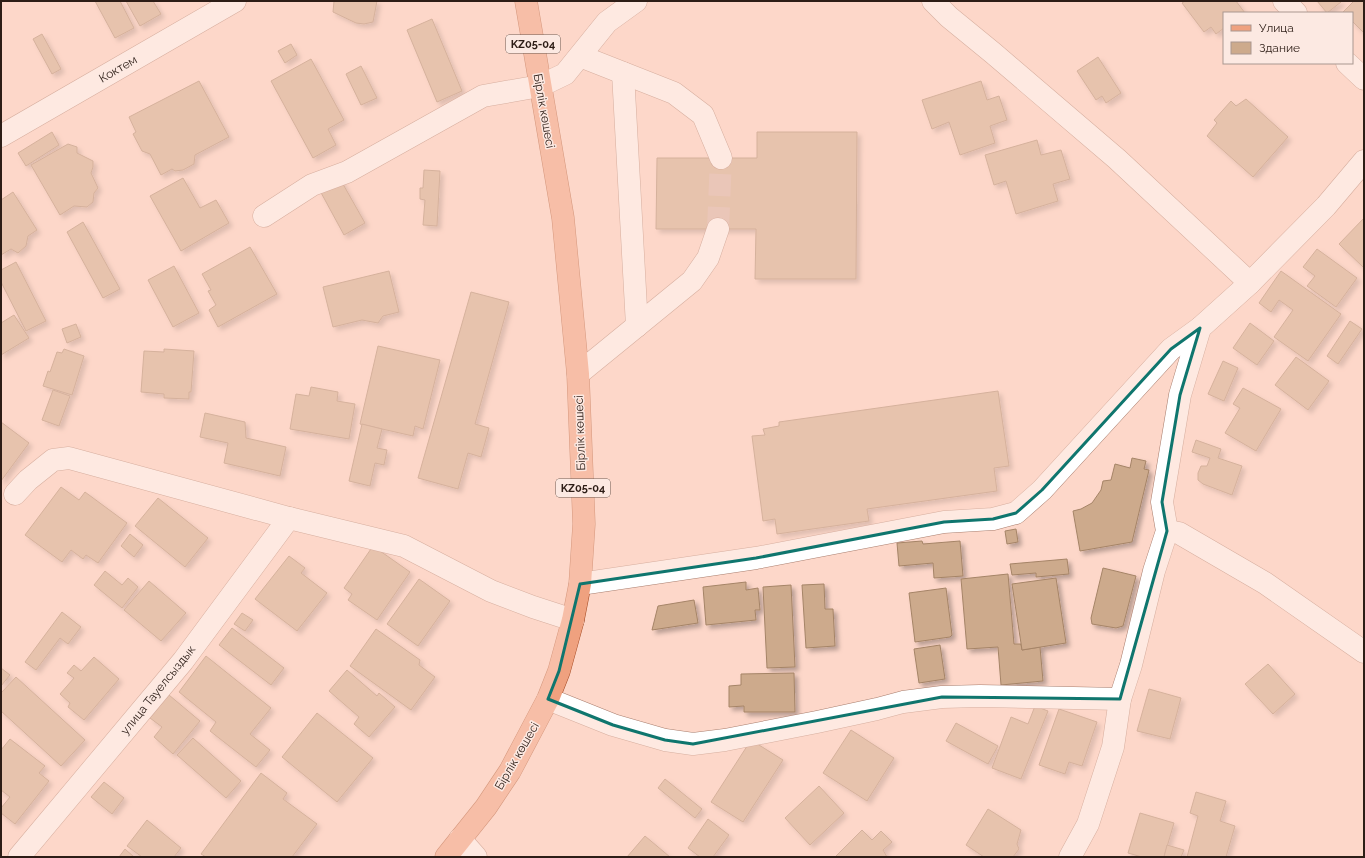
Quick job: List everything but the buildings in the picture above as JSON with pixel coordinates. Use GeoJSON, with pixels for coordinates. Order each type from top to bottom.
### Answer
{"type":"FeatureCollection","features":[{"type":"Feature","properties":{"kind":"main road","name":"Бірлік көшесі"},"geometry":{"type":"LineString","coordinates":[[446,857],[486,807],[510,771],[548,699],[559,671],[580,584],[584,524],[578,374],[563,218],[526,1]]}},
{"type":"Feature","properties":{"kind":"street","name":"Коктем"},"geometry":{"type":"LineString","coordinates":[[1,136],[235,1]]}},
{"type":"Feature","properties":{"kind":"street"},"geometry":{"type":"LineString","coordinates":[[264,216],[312,185],[347,172],[483,96],[540,86],[565,74],[607,22],[636,1]]}},
{"type":"Feature","properties":{"kind":"street"},"geometry":{"type":"LineString","coordinates":[[933,1],[949,17],[1117,159],[1250,283]]}},
{"type":"Feature","properties":{"kind":"street"},"geometry":{"type":"LineString","coordinates":[[1284,1],[1295,12]]}},
{"type":"Feature","properties":{"kind":"street"},"geometry":{"type":"LineString","coordinates":[[580,56],[674,93],[703,115],[721,158]]}},
{"type":"Feature","properties":{"kind":"street"},"geometry":{"type":"LineString","coordinates":[[1348,64],[1364,79]]}},
{"type":"Feature","properties":{"kind":"street"},"geometry":{"type":"LineString","coordinates":[[623,73],[637,326]]}},
{"type":"Feature","properties":{"kind":"street"},"geometry":{"type":"LineString","coordinates":[[580,584],[756,558],[944,522],[993,519],[1016,513],[1042,490],[1171,349],[1200,328],[1250,283],[1326,206],[1364,162]]}},
{"type":"Feature","properties":{"kind":"street"},"geometry":{"type":"LineString","coordinates":[[578,374],[692,281],[708,258],[718,229]]}},
{"type":"Feature","properties":{"kind":"street"},"geometry":{"type":"LineString","coordinates":[[1075,856],[1088,824],[1113,748],[1120,699],[1131,665],[1154,571],[1167,531],[1162,502],[1180,395],[1200,328]]}},
{"type":"Feature","properties":{"kind":"street"},"geometry":{"type":"LineString","coordinates":[[15,494],[28,480],[53,460],[69,458],[289,518],[404,546],[491,591],[572,620]]}},
{"type":"Feature","properties":{"kind":"street","name":"улица Тауелсыздык"},"geometry":{"type":"LineString","coordinates":[[20,857],[183,661],[289,518]]}},
{"type":"Feature","properties":{"kind":"street"},"geometry":{"type":"LineString","coordinates":[[1167,531],[1179,533],[1265,583],[1364,652]]}},
{"type":"Feature","properties":{"kind":"street"},"geometry":{"type":"LineString","coordinates":[[548,699],[613,725],[665,740],[693,744],[725,740],[817,722],[903,702],[942,697],[980,696],[1120,699]]}},
{"type":"Feature","properties":{"kind":"street"},"geometry":{"type":"LineString","coordinates":[[460,839],[476,857]]}},
{"type":"Feature","properties":{"kind":"highlighted area"},"geometry":{"type":"Polygon","coordinates":[[[1200,328],[1180,395],[1162,502],[1167,531],[1120,699],[942,697],[693,744],[665,740],[613,725],[548,699],[559,671],[580,584],[756,558],[944,522],[993,519],[1016,513],[1042,490],[1171,349],[1200,328]]]}},
{"type":"Feature","properties":{"kind":"tunnel"},"geometry":{"type":"LineString","coordinates":[[718,229],[721,158]]}}]}
